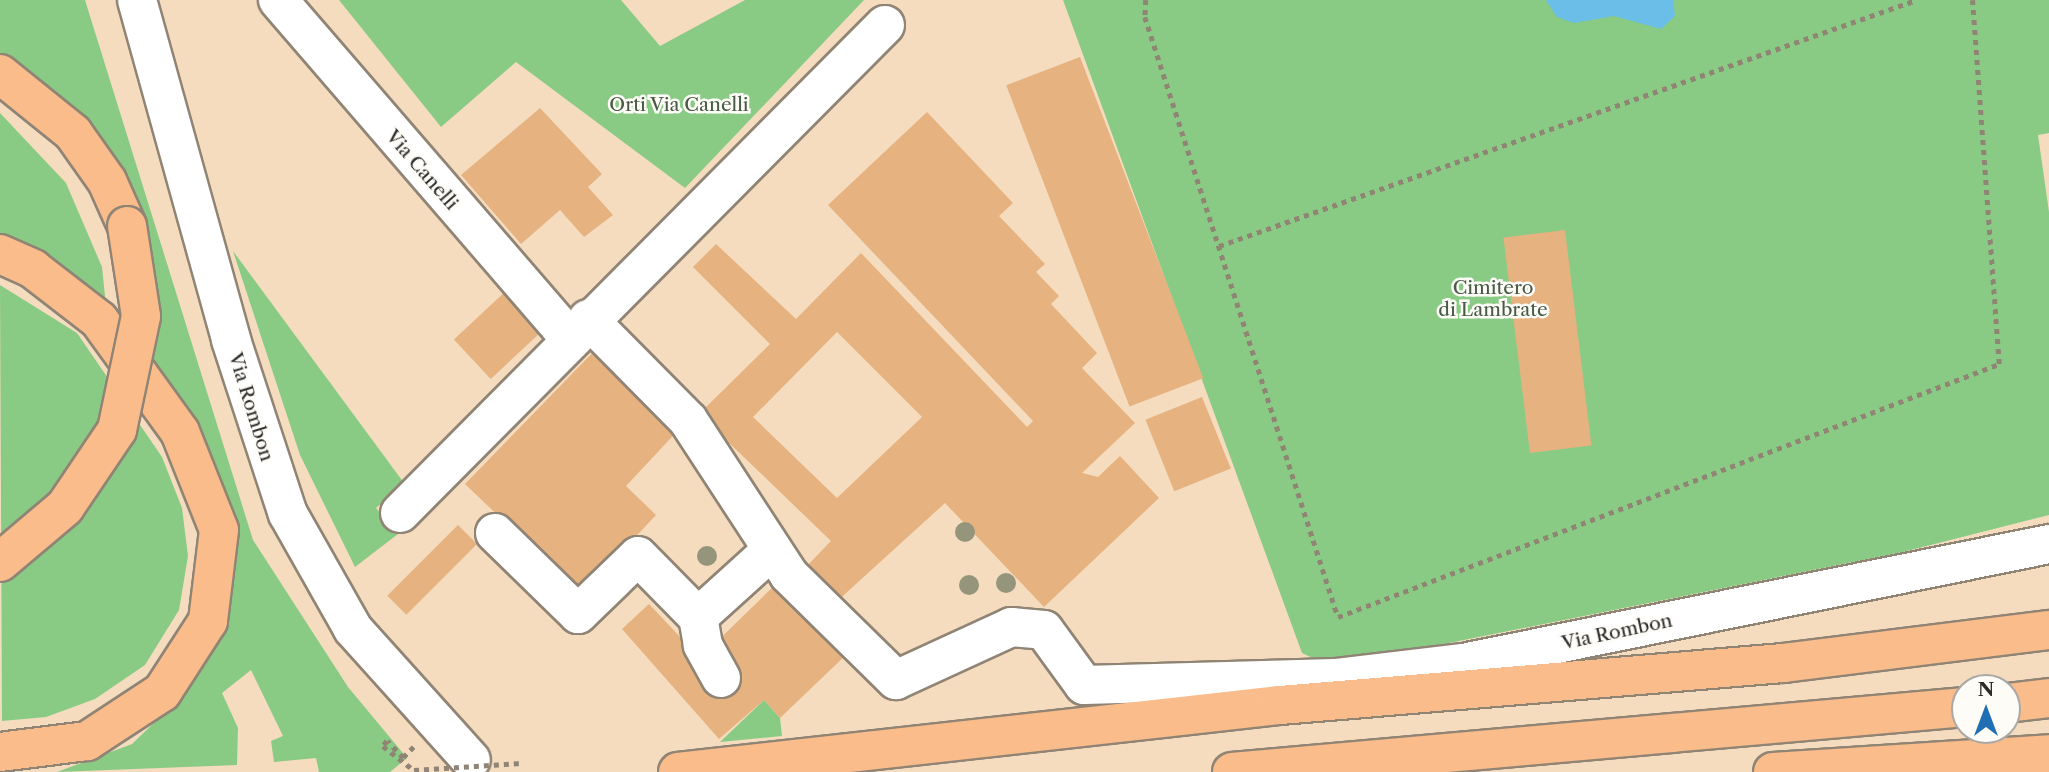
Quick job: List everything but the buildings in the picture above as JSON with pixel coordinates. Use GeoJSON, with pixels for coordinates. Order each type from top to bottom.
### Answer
{"type":"FeatureCollection","features":[{"type":"Feature","properties":{"kind":"main road"},"geometry":{"type":"LineString","coordinates":[[0,74],[73,133],[107,181],[127,226],[141,316],[117,430],[65,507],[0,562]]}},
{"type":"Feature","properties":{"kind":"main road"},"geometry":{"type":"LineString","coordinates":[[0,254],[33,269],[99,320],[180,432],[219,530],[208,621],[162,692],[87,741],[0,752]]}},
{"type":"Feature","properties":{"kind":"main road"},"geometry":{"type":"LineString","coordinates":[[678,772],[1280,705],[1783,663],[2049,630]]}},
{"type":"Feature","properties":{"kind":"main road"},"geometry":{"type":"LineString","coordinates":[[2021,701],[2049,698]]}},
{"type":"Feature","properties":{"kind":"main road"},"geometry":{"type":"LineString","coordinates":[[1232,772],[1951,708]]}},
{"type":"Feature","properties":{"kind":"main road"},"geometry":{"type":"LineString","coordinates":[[1773,772],[2049,754]]}},
{"type":"Feature","properties":{"kind":"street","name":"Via Rombon"},"geometry":{"type":"LineString","coordinates":[[137,0],[231,340],[288,514],[353,629],[471,760]]}},
{"type":"Feature","properties":{"kind":"street","name":"Via Canelli"},"geometry":{"type":"LineString","coordinates":[[278,0],[578,328],[688,420],[772,550]]}},
{"type":"Feature","properties":{"kind":"street"},"geometry":{"type":"LineString","coordinates":[[400,513],[578,328],[885,25]]}},
{"type":"Feature","properties":{"kind":"street"},"geometry":{"type":"LineString","coordinates":[[495,533],[578,614],[638,556],[698,618],[703,645],[721,678]]}},
{"type":"Feature","properties":{"kind":"street","name":"Via Rombon"},"geometry":{"type":"LineString","coordinates":[[772,550],[789,575],[896,680],[1011,627],[1044,630],[1084,685],[1335,678],[1463,663],[2049,544]]}},
{"type":"Feature","properties":{"kind":"street"},"geometry":{"type":"LineString","coordinates":[[698,618],[772,550]]}},
{"type":"Feature","properties":{"kind":"path"},"geometry":{"type":"LineString","coordinates":[[1146,0],[1145,17],[1338,617],[1999,364],[1972,0]]}},
{"type":"Feature","properties":{"kind":"path"},"geometry":{"type":"LineString","coordinates":[[1219,246],[1916,0]]}},
{"type":"Feature","properties":{"kind":"path"},"geometry":{"type":"LineString","coordinates":[[408,752],[403,758],[387,741],[383,746],[401,766],[414,771],[521,762]]}},
{"type":"Feature","properties":{"kind":"green space"},"geometry":{"type":"Polygon","coordinates":[[[0,0],[85,0],[253,540],[348,687],[407,758],[390,772],[319,772],[316,758],[274,762],[271,741],[283,736],[251,670],[222,693],[238,728],[237,765],[57,772],[132,744],[187,691],[227,613],[151,376],[122,201],[0,65],[0,0]]]}},
{"type":"Feature","properties":{"kind":"green space","name":"Orti Via Canelli"},"geometry":{"type":"Polygon","coordinates":[[[339,0],[621,0],[660,46],[745,0],[864,0],[685,188],[516,62],[441,127],[339,0]]]}},
{"type":"Feature","properties":{"kind":"green space","name":"Cimitero di Lambrate"},"geometry":{"type":"Polygon","coordinates":[[[1063,0],[2049,0],[2049,133],[2038,135],[2049,212],[2049,515],[1903,552],[1374,658],[1323,663],[1302,653],[1063,0]]]}},
{"type":"Feature","properties":{"kind":"green space"},"geometry":{"type":"Polygon","coordinates":[[[0,113],[66,183],[102,267],[107,316],[0,241],[0,113]]]}},
{"type":"Feature","properties":{"kind":"green space"},"geometry":{"type":"Polygon","coordinates":[[[233,251],[404,483],[376,508],[398,534],[355,567],[300,455],[233,251]]]}},
{"type":"Feature","properties":{"kind":"green space"},"geometry":{"type":"Polygon","coordinates":[[[0,285],[77,333],[162,457],[182,508],[188,556],[179,610],[145,665],[95,699],[46,717],[2,721],[0,285]]]}},
{"type":"Feature","properties":{"kind":"green space"},"geometry":{"type":"Polygon","coordinates":[[[764,700],[780,718],[782,736],[720,742],[764,700]]]}},
{"type":"Feature","properties":{"kind":"water"},"geometry":{"type":"Polygon","coordinates":[[[1546,0],[1673,0],[1675,16],[1661,29],[1614,16],[1574,23],[1557,17],[1546,0]]]}}]}
